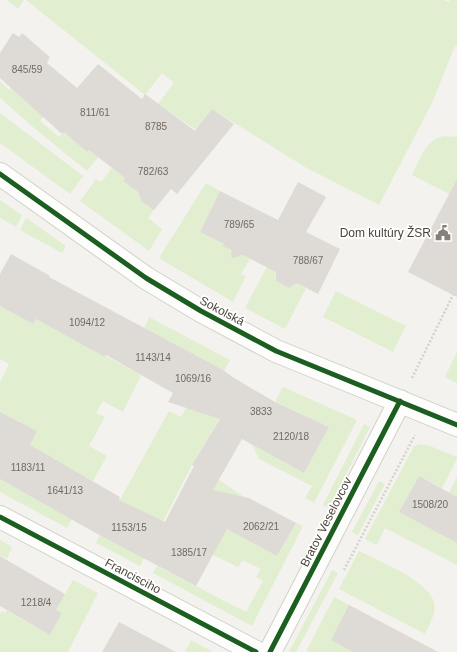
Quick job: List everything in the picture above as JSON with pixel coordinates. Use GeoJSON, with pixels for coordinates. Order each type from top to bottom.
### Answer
{"type":"FeatureCollection","features":[{"type":"Feature","properties":{"kind":"street","name":"Sokolská"},"geometry":{"type":"LineString","coordinates":[[0,174],[146,278],[201,311],[276,351],[457,425]]}},
{"type":"Feature","properties":{"kind":"street","name":"Bratov Veselovcov"},"geometry":{"type":"LineString","coordinates":[[270,652],[400,401]]}},
{"type":"Feature","properties":{"kind":"street","name":"Francisciho"},"geometry":{"type":"LineString","coordinates":[[0,518],[256,652]]}},
{"type":"Feature","properties":{"kind":"path"},"geometry":{"type":"LineString","coordinates":[[412,378],[454,295]]}},
{"type":"Feature","properties":{"kind":"path"},"geometry":{"type":"LineString","coordinates":[[341,575],[415,436]]}},
{"type":"Feature","properties":{"kind":"green space"},"geometry":{"type":"Polygon","coordinates":[[[7,0],[24,0],[18,9],[7,0]]]}},
{"type":"Feature","properties":{"kind":"green space"},"geometry":{"type":"Polygon","coordinates":[[[26,0],[444,0],[449,2],[450,0],[457,0],[457,46],[455,46],[432,103],[379,205],[305,167],[212,109],[196,130],[158,104],[174,83],[162,73],[145,95],[26,0]]]}},
{"type":"Feature","properties":{"kind":"green space"},"geometry":{"type":"Polygon","coordinates":[[[61,75],[70,82],[40,121],[59,137],[64,132],[87,152],[103,135],[130,118],[87,171],[0,98],[0,81],[9,90],[11,88],[28,103],[37,103],[61,75]]]}},
{"type":"Feature","properties":{"kind":"green space"},"geometry":{"type":"Polygon","coordinates":[[[0,113],[83,176],[70,194],[0,143],[0,113]]]}},
{"type":"Feature","properties":{"kind":"green space"},"geometry":{"type":"Polygon","coordinates":[[[444,136],[457,137],[457,179],[449,194],[412,175],[428,146],[437,138],[444,136]]]}},
{"type":"Feature","properties":{"kind":"green space"},"geometry":{"type":"Polygon","coordinates":[[[112,168],[125,178],[124,181],[140,194],[142,202],[149,207],[154,205],[156,207],[148,218],[162,229],[149,251],[80,201],[96,179],[101,182],[112,168]]]}},
{"type":"Feature","properties":{"kind":"green space"},"geometry":{"type":"Polygon","coordinates":[[[206,183],[220,191],[200,232],[224,244],[232,252],[239,256],[243,255],[250,259],[241,274],[246,276],[233,302],[159,258],[206,183]]]}},
{"type":"Feature","properties":{"kind":"green space"},"geometry":{"type":"Polygon","coordinates":[[[0,200],[22,215],[16,227],[0,218],[0,200]]]}},
{"type":"Feature","properties":{"kind":"green space"},"geometry":{"type":"Polygon","coordinates":[[[26,218],[66,246],[62,253],[20,230],[26,218]]]}},
{"type":"Feature","properties":{"kind":"green space"},"geometry":{"type":"Polygon","coordinates":[[[290,223],[275,271],[276,281],[289,288],[297,283],[306,288],[285,329],[245,308],[290,223]]]}},
{"type":"Feature","properties":{"kind":"green space"},"geometry":{"type":"Polygon","coordinates":[[[336,291],[406,326],[393,352],[323,317],[336,291]]]}},
{"type":"Feature","properties":{"kind":"green space"},"geometry":{"type":"Polygon","coordinates":[[[0,306],[33,324],[36,319],[141,375],[123,412],[103,401],[96,413],[105,417],[89,446],[107,456],[93,481],[29,446],[37,431],[0,412],[0,382],[9,364],[0,359],[0,306]]]}},
{"type":"Feature","properties":{"kind":"green space"},"geometry":{"type":"Polygon","coordinates":[[[149,317],[230,360],[224,371],[144,328],[149,317]]]}},
{"type":"Feature","properties":{"kind":"green space"},"geometry":{"type":"Polygon","coordinates":[[[457,352],[457,383],[445,377],[457,352]]]}},
{"type":"Feature","properties":{"kind":"green space"},"geometry":{"type":"Polygon","coordinates":[[[224,371],[237,380],[252,444],[240,432],[219,420],[192,465],[140,566],[96,543],[169,411],[181,417],[190,400],[224,371]]]}},
{"type":"Feature","properties":{"kind":"green space"},"geometry":{"type":"Polygon","coordinates":[[[283,387],[357,420],[314,503],[305,498],[312,486],[259,459],[252,444],[304,473],[329,427],[275,402],[283,387]]]}},
{"type":"Feature","properties":{"kind":"green space"},"geometry":{"type":"Polygon","coordinates":[[[364,424],[370,427],[329,508],[323,505],[364,424]]]}},
{"type":"Feature","properties":{"kind":"green space"},"geometry":{"type":"Polygon","coordinates":[[[419,444],[430,446],[457,457],[457,459],[442,488],[419,476],[399,512],[457,543],[457,565],[385,528],[377,545],[365,539],[414,446],[419,444]]]}},
{"type":"Feature","properties":{"kind":"green space"},"geometry":{"type":"Polygon","coordinates":[[[215,477],[244,497],[227,529],[277,556],[296,523],[303,526],[252,626],[153,573],[157,566],[246,612],[263,581],[256,577],[261,569],[243,560],[238,567],[213,555],[208,530],[215,477]]]}},
{"type":"Feature","properties":{"kind":"green space"},"geometry":{"type":"Polygon","coordinates":[[[457,477],[457,497],[449,493],[457,477]]]}},
{"type":"Feature","properties":{"kind":"green space"},"geometry":{"type":"Polygon","coordinates":[[[0,479],[72,519],[67,528],[0,492],[0,479]]]}},
{"type":"Feature","properties":{"kind":"green space"},"geometry":{"type":"Polygon","coordinates":[[[379,481],[385,484],[358,535],[352,532],[379,481]]]}},
{"type":"Feature","properties":{"kind":"green space"},"geometry":{"type":"Polygon","coordinates":[[[0,540],[12,547],[7,559],[0,555],[0,540]]]}},
{"type":"Feature","properties":{"kind":"green space"},"geometry":{"type":"Polygon","coordinates":[[[359,551],[413,579],[430,594],[435,606],[432,619],[425,634],[339,589],[359,551]]]}},
{"type":"Feature","properties":{"kind":"green space"},"geometry":{"type":"Polygon","coordinates":[[[332,570],[338,573],[296,652],[289,652],[332,570]]]}},
{"type":"Feature","properties":{"kind":"green space"},"geometry":{"type":"Polygon","coordinates":[[[73,580],[98,593],[68,652],[0,652],[0,614],[2,611],[5,613],[6,610],[50,635],[62,613],[56,610],[73,580]]]}},
{"type":"Feature","properties":{"kind":"green space"},"geometry":{"type":"Polygon","coordinates":[[[334,597],[438,652],[306,652],[334,597]]]}},
{"type":"Feature","properties":{"kind":"green space"},"geometry":{"type":"Polygon","coordinates":[[[191,640],[213,652],[185,652],[191,640]]]}},
{"type":"Feature","properties":{"kind":"building"},"geometry":{"type":"Polygon","coordinates":[[[13,33],[19,37],[22,33],[50,57],[47,63],[77,88],[98,64],[142,99],[145,94],[195,131],[212,109],[234,124],[177,194],[171,189],[154,210],[142,202],[138,192],[123,181],[125,178],[89,150],[87,152],[64,132],[62,134],[0,78],[0,53],[13,33]]]}},
{"type":"Feature","properties":{"kind":"building","name":"Dom kultúry ŽSR"},"geometry":{"type":"Polygon","coordinates":[[[457,179],[457,297],[408,272],[457,179]]]}},
{"type":"Feature","properties":{"kind":"building"},"geometry":{"type":"Polygon","coordinates":[[[298,182],[326,197],[306,232],[340,249],[318,294],[297,283],[289,288],[276,281],[276,272],[243,255],[232,258],[231,250],[223,246],[224,244],[200,232],[220,191],[278,220],[298,182]]]}},
{"type":"Feature","properties":{"kind":"building"},"geometry":{"type":"Polygon","coordinates":[[[11,254],[50,276],[49,277],[223,370],[275,402],[329,427],[304,473],[242,439],[213,490],[249,498],[296,523],[277,556],[227,529],[196,586],[92,531],[0,479],[0,412],[37,431],[30,445],[120,497],[119,500],[165,522],[194,466],[192,465],[220,419],[168,402],[173,393],[106,355],[105,357],[36,319],[33,324],[0,306],[0,274],[11,254]]]}},
{"type":"Feature","properties":{"kind":"building"},"geometry":{"type":"Polygon","coordinates":[[[419,476],[457,497],[457,543],[399,512],[419,476]]]}},
{"type":"Feature","properties":{"kind":"building"},"geometry":{"type":"Polygon","coordinates":[[[0,556],[65,594],[56,610],[62,613],[50,635],[0,606],[0,556]]]}},
{"type":"Feature","properties":{"kind":"building"},"geometry":{"type":"Polygon","coordinates":[[[349,605],[438,652],[353,652],[331,640],[349,605]]]}},
{"type":"Feature","properties":{"kind":"building"},"geometry":{"type":"Polygon","coordinates":[[[119,622],[176,652],[102,652],[119,622]]]}},
{"type":"Feature","properties":{"kind":"cycle path"},"geometry":{"type":"LineString","coordinates":[[0,174],[146,278],[201,311],[276,351],[457,425]]}},
{"type":"Feature","properties":{"kind":"cycle path"},"geometry":{"type":"LineString","coordinates":[[270,652],[400,401]]}},
{"type":"Feature","properties":{"kind":"cycle path"},"geometry":{"type":"LineString","coordinates":[[0,517],[256,652]]}},
{"type":"Feature","properties":{"kind":"place","name":"Dom kultúry ŽSR"},"geometry":{"type":"Point","coordinates":[443,233]}}]}
